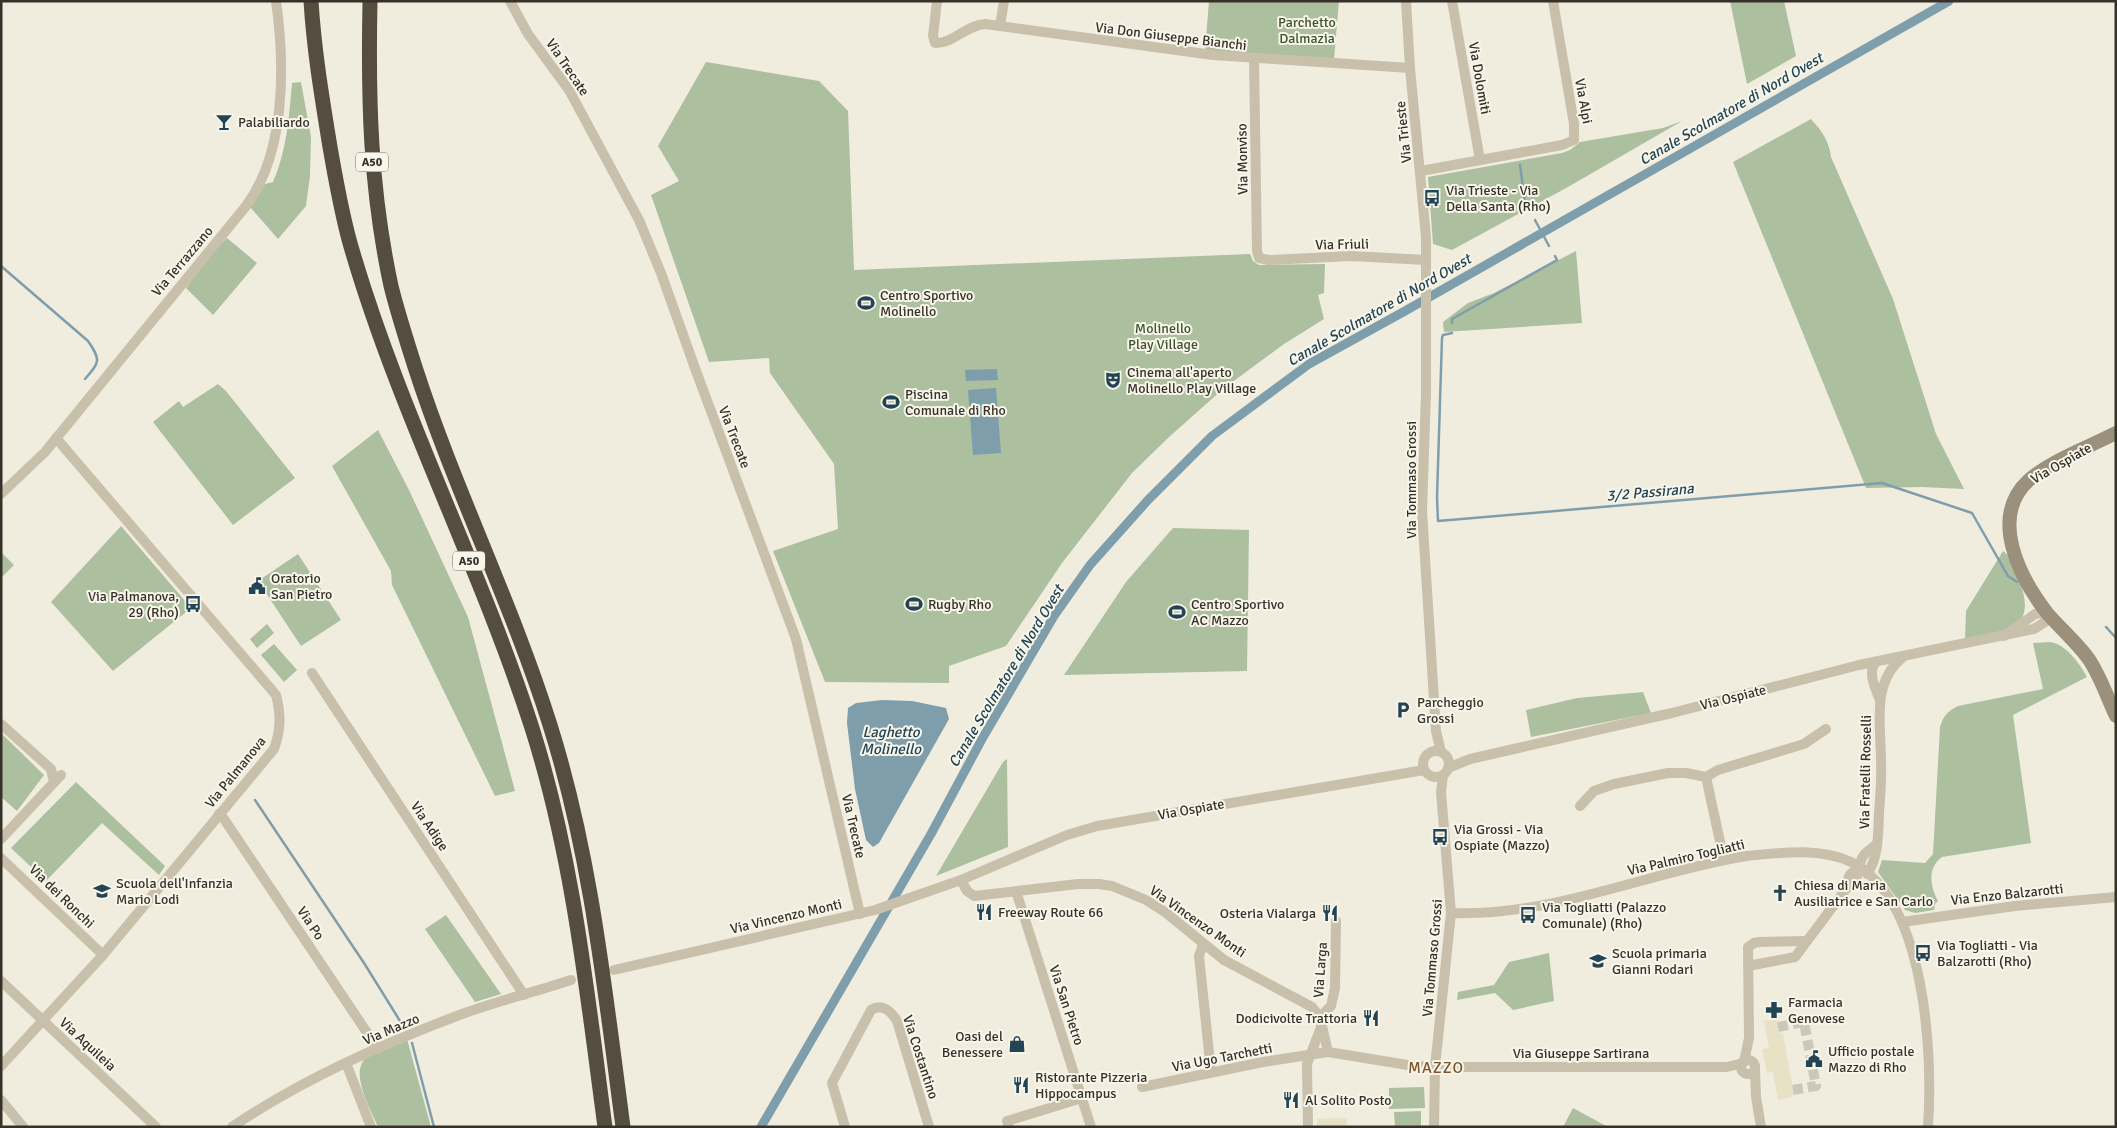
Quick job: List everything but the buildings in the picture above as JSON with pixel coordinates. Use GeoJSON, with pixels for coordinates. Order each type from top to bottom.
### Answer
{"type":"FeatureCollection","features":[{"type":"Feature","properties":{"kind":"highway","name":"A50"},"geometry":{"type":"LineString","coordinates":[[311,1],[317,74],[351,248],[387,356],[512,670],[533,730],[548,785],[571,890],[605,1127]]}},
{"type":"Feature","properties":{"kind":"highway","name":"A50"},"geometry":{"type":"LineString","coordinates":[[370,1],[370,129],[378,221],[392,286],[400,320],[434,426],[524,648],[561,762],[595,919],[623,1127]]}},
{"type":"Feature","properties":{"kind":"street","name":"Via Terrazzano"},"geometry":{"type":"LineString","coordinates":[[1,494],[32,465],[56,438],[240,213],[260,185],[270,155],[280,98],[280,53],[276,1]]}},
{"type":"Feature","properties":{"kind":"street","name":"Via Trecate"},"geometry":{"type":"LineString","coordinates":[[510,1],[528,34],[569,90],[639,220],[659,266],[796,639],[860,914]]}},
{"type":"Feature","properties":{"kind":"street","name":"Via Don Giuseppe Bianchi"},"geometry":{"type":"LineString","coordinates":[[937,1],[934,43],[945,42],[973,26],[985,24],[1254,60],[1410,68]]}},
{"type":"Feature","properties":{"kind":"street"},"geometry":{"type":"LineString","coordinates":[[1000,26],[1004,1]]}},
{"type":"Feature","properties":{"kind":"street","name":"Via Trieste"},"geometry":{"type":"LineString","coordinates":[[1406,1],[1410,68],[1421,171],[1426,260]]}},
{"type":"Feature","properties":{"kind":"street","name":"Via Dolomiti"},"geometry":{"type":"LineString","coordinates":[[1452,1],[1480,160]]}},
{"type":"Feature","properties":{"kind":"street","name":"Via Alpi"},"geometry":{"type":"LineString","coordinates":[[1480,160],[1562,145],[1574,140],[1574,124],[1552,1]]}},
{"type":"Feature","properties":{"kind":"street","name":"Via Monviso"},"geometry":{"type":"LineString","coordinates":[[1254,60],[1257,251],[1260,258]]}},
{"type":"Feature","properties":{"kind":"street"},"geometry":{"type":"LineString","coordinates":[[1421,171],[1480,160]]}},
{"type":"Feature","properties":{"kind":"street","name":"Via Friuli"},"geometry":{"type":"LineString","coordinates":[[1260,258],[1268,260],[1360,256],[1426,260]]}},
{"type":"Feature","properties":{"kind":"street","name":"Via Tommaso Grossi"},"geometry":{"type":"LineString","coordinates":[[1426,260],[1427,316],[1422,511],[1437,752]]}},
{"type":"Feature","properties":{"kind":"street","name":"Via Ospiate"},"geometry":{"type":"LineString","coordinates":[[1443,770],[1463,761],[1672,713],[1876,662],[2004,636],[2035,614],[2047,612],[2028,583],[2010,541],[2010,515],[2014,501],[2021,488],[2042,471],[2116,433]]}},
{"type":"Feature","properties":{"kind":"street","name":"Via Palmanova"},"geometry":{"type":"LineString","coordinates":[[1,1066],[103,955],[274,749],[280,724],[276,695],[56,438]]}},
{"type":"Feature","properties":{"kind":"street"},"geometry":{"type":"LineString","coordinates":[[2047,612],[2088,658],[2116,716]]}},
{"type":"Feature","properties":{"kind":"street","name":"Via Fratelli Rosselli"},"geometry":{"type":"LineString","coordinates":[[1882,686],[1889,670],[1904,656]]}},
{"type":"Feature","properties":{"kind":"street","name":"Via Fratelli Rosselli"},"geometry":{"type":"LineString","coordinates":[[1867,874],[1873,861],[1877,844],[1882,763],[1881,669],[1876,662],[1873,666],[1872,676],[1880,699]]}},
{"type":"Feature","properties":{"kind":"street","name":"Via Adige"},"geometry":{"type":"LineString","coordinates":[[312,673],[524,995]]}},
{"type":"Feature","properties":{"kind":"street"},"geometry":{"type":"LineString","coordinates":[[1,724],[51,769],[58,778],[1,839]]}},
{"type":"Feature","properties":{"kind":"street"},"geometry":{"type":"LineString","coordinates":[[1580,806],[1594,791],[1614,784],[1668,773],[1686,773],[1706,777],[1718,770],[1804,744],[1826,728]]}},
{"type":"Feature","properties":{"kind":"street"},"geometry":{"type":"LineString","coordinates":[[1437,752],[1443,770],[1424,770],[1424,759],[1437,752]]}},
{"type":"Feature","properties":{"kind":"street","name":"Via Ospiate"},"geometry":{"type":"LineString","coordinates":[[964,879],[1067,835],[1097,826],[1424,770]]}},
{"type":"Feature","properties":{"kind":"street","name":"Via Tommaso Grossi"},"geometry":{"type":"LineString","coordinates":[[1434,1127],[1435,1067],[1452,913],[1441,792],[1443,770]]}},
{"type":"Feature","properties":{"kind":"street"},"geometry":{"type":"LineString","coordinates":[[1706,777],[1724,860]]}},
{"type":"Feature","properties":{"kind":"street","name":"Via Po"},"geometry":{"type":"LineString","coordinates":[[219,814],[378,1049]]}},
{"type":"Feature","properties":{"kind":"street","name":"Via Fratelli Rosselli"},"geometry":{"type":"LineString","coordinates":[[1867,874],[1862,859],[1877,844]]}},
{"type":"Feature","properties":{"kind":"street","name":"Via Fratelli Rosselli"},"geometry":{"type":"LineString","coordinates":[[1844,859],[1866,853]]}},
{"type":"Feature","properties":{"kind":"street","name":"Via Palmiro Togliatti"},"geometry":{"type":"LineString","coordinates":[[1452,913],[1488,913],[1546,904],[1724,860],[1767,854],[1816,854],[1844,859],[1867,874],[1888,896],[1902,922],[1917,972],[1926,1024],[1928,1127]]}},
{"type":"Feature","properties":{"kind":"street","name":"Via dei Ronchi"},"geometry":{"type":"LineString","coordinates":[[1,858],[103,955]]}},
{"type":"Feature","properties":{"kind":"street"},"geometry":{"type":"LineString","coordinates":[[1850,887],[1848,876],[1855,870],[1867,874]]}},
{"type":"Feature","properties":{"kind":"street"},"geometry":{"type":"LineString","coordinates":[[1748,966],[1792,958],[1850,887],[1867,874]]}},
{"type":"Feature","properties":{"kind":"street","name":"Via Vincenzo Monti"},"geometry":{"type":"LineString","coordinates":[[614,970],[860,914],[964,879],[966,891],[977,895],[1090,884],[1112,886],[1137,895],[1155,906],[1224,960],[1302,1000],[1312,1007],[1320,1022]]}},
{"type":"Feature","properties":{"kind":"street","name":"Via San Pietro"},"geometry":{"type":"LineString","coordinates":[[1016,891],[1091,1127]]}},
{"type":"Feature","properties":{"kind":"street","name":"Via Enzo Balzarotti"},"geometry":{"type":"LineString","coordinates":[[1902,922],[2015,906],[2116,897]]}},
{"type":"Feature","properties":{"kind":"street","name":"Via Larga"},"geometry":{"type":"LineString","coordinates":[[1320,1022],[1331,1006],[1335,988],[1336,921]]}},
{"type":"Feature","properties":{"kind":"street"},"geometry":{"type":"LineString","coordinates":[[1762,1127],[1747,1067],[1749,1038],[1748,947],[1754,943],[1807,941]]}},
{"type":"Feature","properties":{"kind":"street"},"geometry":{"type":"LineString","coordinates":[[1203,944],[1199,956],[1211,1072]]}},
{"type":"Feature","properties":{"kind":"street","name":"Via Mazzo"},"geometry":{"type":"LineString","coordinates":[[232,1127],[280,1096],[378,1049],[463,1014],[571,980]]}},
{"type":"Feature","properties":{"kind":"street","name":"Via Aquileia"},"geometry":{"type":"LineString","coordinates":[[1,981],[156,1127]]}},
{"type":"Feature","properties":{"kind":"street","name":"Via Costantino"},"geometry":{"type":"LineString","coordinates":[[845,1127],[832,1083],[871,1010],[877,1006],[887,1009],[897,1021],[929,1127]]}},
{"type":"Feature","properties":{"kind":"street"},"geometry":{"type":"LineString","coordinates":[[1320,1022],[1328,1052]]}},
{"type":"Feature","properties":{"kind":"street"},"geometry":{"type":"LineString","coordinates":[[1308,1127],[1308,1057],[1320,1022]]}},
{"type":"Feature","properties":{"kind":"street","name":"Via Giuseppe Sartirana"},"geometry":{"type":"LineString","coordinates":[[1328,1052],[1414,1066],[1435,1067],[1747,1067]]}},
{"type":"Feature","properties":{"kind":"street","name":"Via Ugo Tarchetti"},"geometry":{"type":"LineString","coordinates":[[1142,1087],[1211,1072],[1286,1058],[1308,1057],[1328,1052]]}},
{"type":"Feature","properties":{"kind":"street"},"geometry":{"type":"LineString","coordinates":[[346,1063],[371,1127]]}},
{"type":"Feature","properties":{"kind":"street"},"geometry":{"type":"LineString","coordinates":[[1010,1127],[1008,1121],[1082,1098]]}},
{"type":"Feature","properties":{"kind":"street"},"geometry":{"type":"LineString","coordinates":[[1,1100],[23,1127]]}},
{"type":"Feature","properties":{"kind":"green space","name":"Parchetto Dalmazia"},"geometry":{"type":"Polygon","coordinates":[[[1209,1],[1339,1],[1334,59],[1205,51],[1209,1]]]}},
{"type":"Feature","properties":{"kind":"green space"},"geometry":{"type":"Polygon","coordinates":[[[1730,1],[1784,1],[1796,56],[1747,84],[1730,1]]]}},
{"type":"Feature","properties":{"kind":"green space","name":"Molinello Play Village"},"geometry":{"type":"Polygon","coordinates":[[[706,62],[819,81],[848,111],[854,270],[1250,254],[1253,261],[1259,265],[1325,264],[1324,293],[1318,295],[1324,319],[1284,344],[1223,389],[1132,473],[1062,563],[1006,646],[949,666],[949,683],[825,682],[773,551],[838,529],[834,464],[770,373],[769,358],[709,362],[651,195],[679,181],[658,146],[706,62]]]}},
{"type":"Feature","properties":{"kind":"green space"},"geometry":{"type":"Polygon","coordinates":[[[301,82],[311,137],[310,176],[306,206],[278,239],[250,207],[265,184],[273,182],[278,170],[284,146],[292,83],[301,82]]]}},
{"type":"Feature","properties":{"kind":"green space"},"geometry":{"type":"Polygon","coordinates":[[[1811,119],[1827,141],[1831,157],[1893,299],[1936,434],[1964,489],[1922,487],[1866,488],[1733,162],[1811,119]]]}},
{"type":"Feature","properties":{"kind":"green space"},"geometry":{"type":"Polygon","coordinates":[[[1682,121],[1568,187],[1452,250],[1433,244],[1428,177],[1562,153],[1570,150],[1580,142],[1663,128],[1682,121]]]}},
{"type":"Feature","properties":{"kind":"green space"},"geometry":{"type":"Polygon","coordinates":[[[227,238],[257,263],[213,315],[186,288],[210,254],[227,238]]]}},
{"type":"Feature","properties":{"kind":"green space"},"geometry":{"type":"Polygon","coordinates":[[[1576,251],[1582,323],[1444,332],[1443,322],[1468,303],[1494,293],[1576,251]]]}},
{"type":"Feature","properties":{"kind":"green space"},"geometry":{"type":"Polygon","coordinates":[[[218,384],[226,391],[295,478],[233,525],[153,422],[179,401],[183,407],[218,384]]]}},
{"type":"Feature","properties":{"kind":"green space"},"geometry":{"type":"Polygon","coordinates":[[[378,430],[409,490],[468,617],[515,791],[495,796],[392,585],[391,571],[332,466],[378,430]]]}},
{"type":"Feature","properties":{"kind":"green space"},"geometry":{"type":"Polygon","coordinates":[[[121,526],[191,608],[113,671],[51,602],[121,526]]]}},
{"type":"Feature","properties":{"kind":"green space","name":"Centro Sportivo AC Mazzo"},"geometry":{"type":"Polygon","coordinates":[[[1173,528],[1249,530],[1247,671],[1064,675],[1126,582],[1173,528]]]}},
{"type":"Feature","properties":{"kind":"green space"},"geometry":{"type":"Polygon","coordinates":[[[2003,551],[2008,555],[2021,585],[2025,606],[2023,616],[2017,624],[2007,631],[1965,640],[1966,611],[2003,551]]]}},
{"type":"Feature","properties":{"kind":"green space"},"geometry":{"type":"Polygon","coordinates":[[[1,552],[14,565],[1,578],[1,552]]]}},
{"type":"Feature","properties":{"kind":"green space"},"geometry":{"type":"Polygon","coordinates":[[[298,554],[341,620],[301,646],[258,581],[298,554]]]}},
{"type":"Feature","properties":{"kind":"green space"},"geometry":{"type":"Polygon","coordinates":[[[267,624],[274,633],[257,648],[250,639],[267,624]]]}},
{"type":"Feature","properties":{"kind":"green space"},"geometry":{"type":"Polygon","coordinates":[[[2050,642],[2062,646],[2081,666],[2087,677],[2013,715],[2031,843],[1942,857],[1934,866],[1931,877],[1938,901],[1935,904],[1934,910],[1915,913],[1905,910],[1878,872],[1882,860],[1925,863],[1933,854],[1940,727],[1944,717],[1958,706],[2043,689],[2033,643],[2050,642]]]}},
{"type":"Feature","properties":{"kind":"green space"},"geometry":{"type":"Polygon","coordinates":[[[274,644],[297,670],[284,682],[261,655],[274,644]]]}},
{"type":"Feature","properties":{"kind":"green space"},"geometry":{"type":"Polygon","coordinates":[[[1643,692],[1651,713],[1531,737],[1526,710],[1577,698],[1643,692]]]}},
{"type":"Feature","properties":{"kind":"green space"},"geometry":{"type":"Polygon","coordinates":[[[1,733],[44,775],[17,811],[1,797],[1,733]]]}},
{"type":"Feature","properties":{"kind":"green space"},"geometry":{"type":"Polygon","coordinates":[[[1007,759],[1008,847],[936,876],[1003,762],[1007,759]]]}},
{"type":"Feature","properties":{"kind":"green space"},"geometry":{"type":"Polygon","coordinates":[[[76,782],[165,866],[159,875],[102,823],[46,881],[11,848],[76,782]]]}},
{"type":"Feature","properties":{"kind":"green space"},"geometry":{"type":"Polygon","coordinates":[[[446,915],[501,994],[475,1002],[425,929],[446,915]]]}},
{"type":"Feature","properties":{"kind":"green space"},"geometry":{"type":"Polygon","coordinates":[[[1549,953],[1554,1001],[1513,1010],[1495,993],[1457,1000],[1458,992],[1494,985],[1509,962],[1549,953]]]}},
{"type":"Feature","properties":{"kind":"green space"},"geometry":{"type":"Polygon","coordinates":[[[407,1039],[431,1127],[378,1127],[361,1083],[361,1066],[364,1060],[372,1054],[407,1039]]]}},
{"type":"Feature","properties":{"kind":"green space"},"geometry":{"type":"Polygon","coordinates":[[[1424,1087],[1425,1108],[1389,1109],[1389,1088],[1424,1087]]]}},
{"type":"Feature","properties":{"kind":"green space"},"geometry":{"type":"Polygon","coordinates":[[[1573,1108],[1608,1127],[1563,1127],[1573,1108]]]}},
{"type":"Feature","properties":{"kind":"green space"},"geometry":{"type":"Polygon","coordinates":[[[1421,1111],[1421,1127],[1395,1127],[1394,1112],[1421,1111]]]}},
{"type":"Feature","properties":{"kind":"shaded area"},"geometry":{"type":"Polygon","coordinates":[[[1777,1020],[1779,1032],[1783,1034],[1794,1094],[1792,1097],[1778,1100],[1773,1072],[1767,1073],[1762,1049],[1769,1048],[1764,1021],[1777,1020]]]}},
{"type":"Feature","properties":{"kind":"shaded area"},"geometry":{"type":"Polygon","coordinates":[[[1347,1118],[1347,1127],[1317,1127],[1317,1119],[1347,1118]]]}},
{"type":"Feature","properties":{"kind":"water"},"geometry":{"type":"Polygon","coordinates":[[[997,369],[998,380],[966,381],[965,370],[997,369]]]}},
{"type":"Feature","properties":{"kind":"water"},"geometry":{"type":"Polygon","coordinates":[[[996,388],[1001,453],[973,455],[968,390],[996,388]]]}},
{"type":"Feature","properties":{"kind":"water","name":"Laghetto Molinello"},"geometry":{"type":"Polygon","coordinates":[[[882,700],[912,701],[946,708],[949,719],[879,843],[873,847],[866,840],[855,789],[847,723],[848,708],[856,703],[882,700]]]}},
{"type":"Feature","properties":{"kind":"waterway","name":"Canale Scolmatore di Nord Ovest"},"geometry":{"type":"LineString","coordinates":[[761,1127],[931,834],[982,739],[1054,616],[1090,565],[1148,500],[1212,436],[1309,364],[1949,1]]}},
{"type":"Feature","properties":{"kind":"waterway","name":"3/2 Passirana"},"geometry":{"type":"LineString","coordinates":[[1520,165],[1525,203],[1529,210]]}},
{"type":"Feature","properties":{"kind":"waterway","name":"3/2 Passirana"},"geometry":{"type":"LineString","coordinates":[[1535,220],[1549,246]]}},
{"type":"Feature","properties":{"kind":"waterway","name":"3/2 Passirana"},"geometry":{"type":"LineString","coordinates":[[1452,323],[1452,319],[1557,260],[1555,256]]}},
{"type":"Feature","properties":{"kind":"waterway"},"geometry":{"type":"LineString","coordinates":[[1,266],[88,341],[97,357],[97,361],[94,369],[85,379]]}},
{"type":"Feature","properties":{"kind":"waterway","name":"3/2 Passirana"},"geometry":{"type":"LineString","coordinates":[[1452,333],[1443,335],[1442,338],[1437,497],[1438,521],[1882,483],[1972,513],[2008,576],[2017,582]]}},
{"type":"Feature","properties":{"kind":"waterway","name":"3/2 Passirana"},"geometry":{"type":"LineString","coordinates":[[2106,627],[2116,638]]}},
{"type":"Feature","properties":{"kind":"waterway"},"geometry":{"type":"LineString","coordinates":[[255,800],[364,963],[405,1029]]}},
{"type":"Feature","properties":{"kind":"waterway"},"geometry":{"type":"LineString","coordinates":[[412,1043],[434,1127]]}},
{"type":"Feature","properties":{"kind":"tunnel"},"geometry":{"type":"LineString","coordinates":[[1778,1027],[1804,1022],[1816,1086],[1793,1090]]}},
{"type":"Feature","properties":{"kind":"place","name":"Palabiliardo"},"geometry":{"type":"Point","coordinates":[224,122]}},
{"type":"Feature","properties":{"kind":"place","name":"Via Trieste - Via Della Santa (Rho)"},"geometry":{"type":"Point","coordinates":[1432,198]}},
{"type":"Feature","properties":{"kind":"place","name":"Centro Sportivo Molinello"},"geometry":{"type":"Point","coordinates":[866,303]}},
{"type":"Feature","properties":{"kind":"place","name":"Cinema all'aperto Molinello Play Village"},"geometry":{"type":"Point","coordinates":[1113,380]}},
{"type":"Feature","properties":{"kind":"place","name":"Piscina Comunale di Rho"},"geometry":{"type":"Point","coordinates":[891,402]}},
{"type":"Feature","properties":{"kind":"place","name":"Oratorio San Pietro"},"geometry":{"type":"Point","coordinates":[257,586]}},
{"type":"Feature","properties":{"kind":"place","name":"Via Palmanova, 29 (Rho)"},"geometry":{"type":"Point","coordinates":[193,604]}},
{"type":"Feature","properties":{"kind":"place","name":"Rugby Rho"},"geometry":{"type":"Point","coordinates":[914,604]}},
{"type":"Feature","properties":{"kind":"place","name":"Centro Sportivo AC Mazzo"},"geometry":{"type":"Point","coordinates":[1177,612]}},
{"type":"Feature","properties":{"kind":"place","name":"Parcheggio Grossi"},"geometry":{"type":"Point","coordinates":[1403,710]}},
{"type":"Feature","properties":{"kind":"place","name":"Via Grossi - Via Ospiate (Mazzo)"},"geometry":{"type":"Point","coordinates":[1440,837]}},
{"type":"Feature","properties":{"kind":"place","name":"Scuola dell'Infanzia Mario Lodi"},"geometry":{"type":"Point","coordinates":[102,891]}},
{"type":"Feature","properties":{"kind":"place","name":"Chiesa di Maria Ausiliatrice e San Carlo"},"geometry":{"type":"Point","coordinates":[1780,893]}},
{"type":"Feature","properties":{"kind":"place","name":"Freeway Route 66"},"geometry":{"type":"Point","coordinates":[984,912]}},
{"type":"Feature","properties":{"kind":"place","name":"Osteria Vialarga"},"geometry":{"type":"Point","coordinates":[1330,913]}},
{"type":"Feature","properties":{"kind":"place","name":"Via Togliatti (Palazzo Comunale) (Rho)"},"geometry":{"type":"Point","coordinates":[1528,915]}},
{"type":"Feature","properties":{"kind":"place","name":"Via Togliatti - Via Balzarotti (Rho)"},"geometry":{"type":"Point","coordinates":[1923,953]}},
{"type":"Feature","properties":{"kind":"place","name":"Scuola primaria Gianni Rodari"},"geometry":{"type":"Point","coordinates":[1598,961]}},
{"type":"Feature","properties":{"kind":"place","name":"Farmacia Genovese"},"geometry":{"type":"Point","coordinates":[1774,1010]}},
{"type":"Feature","properties":{"kind":"place","name":"Dodicivolte Trattoria"},"geometry":{"type":"Point","coordinates":[1371,1018]}},
{"type":"Feature","properties":{"kind":"place","name":"Oasi del Benessere"},"geometry":{"type":"Point","coordinates":[1017,1044]}},
{"type":"Feature","properties":{"kind":"place","name":"Ufficio postale Mazzo di Rho"},"geometry":{"type":"Point","coordinates":[1814,1059]}},
{"type":"Feature","properties":{"kind":"place","name":"Ristorante Pizzeria Hippocampus"},"geometry":{"type":"Point","coordinates":[1021,1085]}},
{"type":"Feature","properties":{"kind":"place","name":"Al Solito Posto"},"geometry":{"type":"Point","coordinates":[1291,1100]}},
{"type":"Feature","properties":{"kind":"district","name":"MAZZO"},"geometry":{"type":"Point","coordinates":[1436,1067]}}]}
